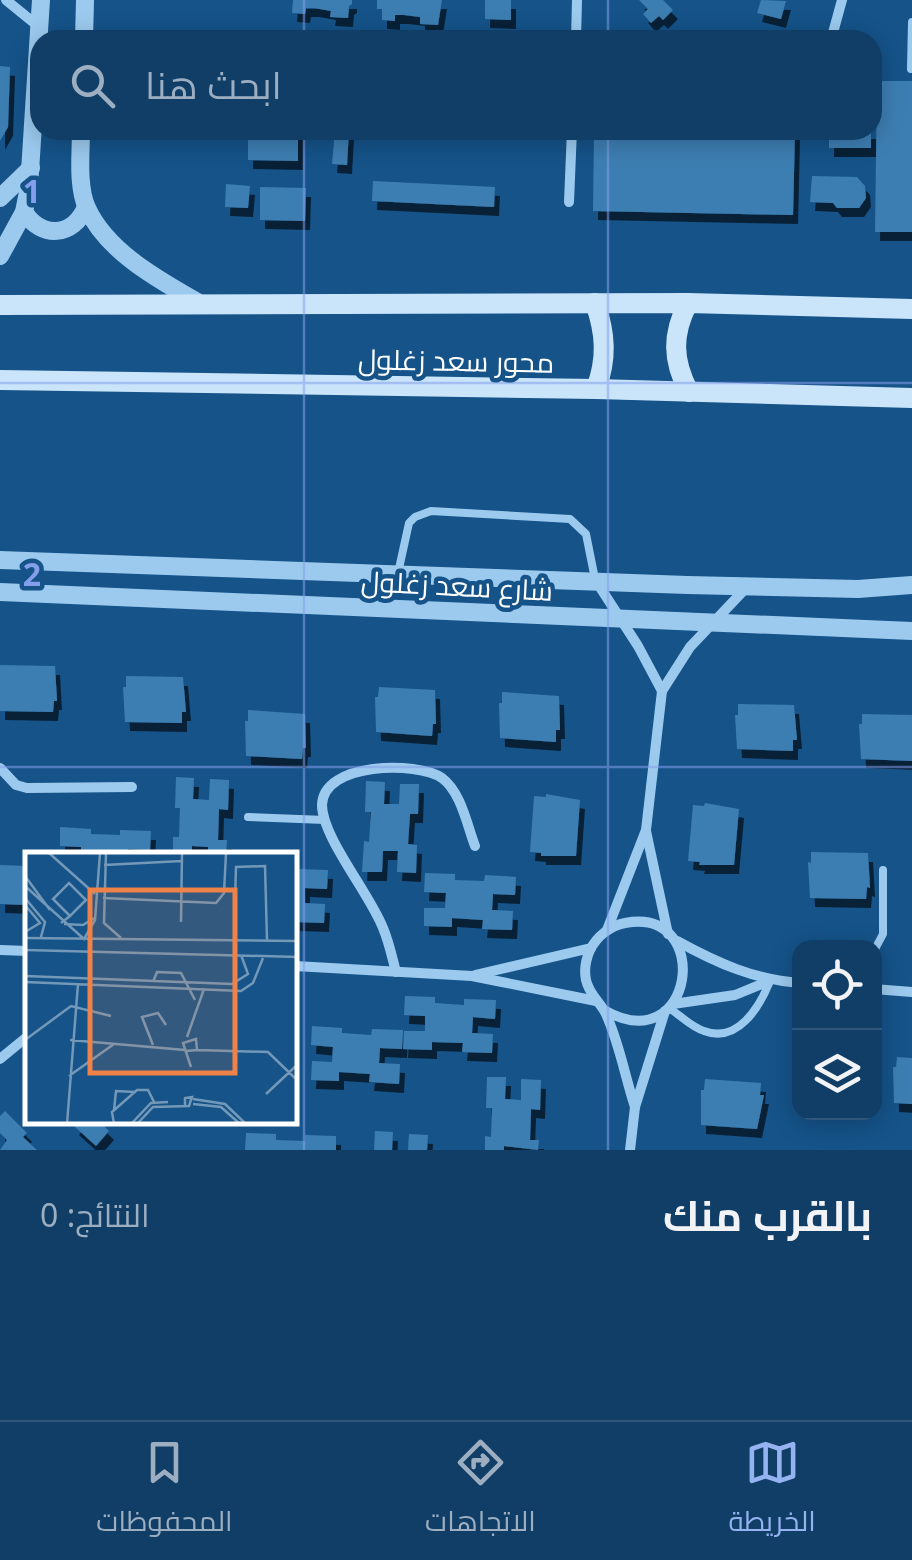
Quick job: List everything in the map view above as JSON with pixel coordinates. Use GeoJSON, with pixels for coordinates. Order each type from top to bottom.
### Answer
{"type":"FeatureCollection","features":[{"type":"Feature","properties":{"kind":"main road","name":"محور سعد زغلول"},"geometry":{"type":"LineString","coordinates":[[0,305],[688,303],[912,309]]}},
{"type":"Feature","properties":{"kind":"main road"},"geometry":{"type":"LineString","coordinates":[[688,303],[680,320],[675,357],[689,392]]}},
{"type":"Feature","properties":{"kind":"main road"},"geometry":{"type":"LineString","coordinates":[[595,304],[605,355],[596,390]]}},
{"type":"Feature","properties":{"kind":"main road","name":"محور سعد زغلول"},"geometry":{"type":"LineString","coordinates":[[0,380],[912,398]]}},
{"type":"Feature","properties":{"kind":"street"},"geometry":{"type":"LineString","coordinates":[[6,0],[38,26]]}},
{"type":"Feature","properties":{"kind":"street"},"geometry":{"type":"LineString","coordinates":[[38,30],[41,0]]}},
{"type":"Feature","properties":{"kind":"street"},"geometry":{"type":"LineString","coordinates":[[84,30],[85,0]]}},
{"type":"Feature","properties":{"kind":"street"},"geometry":{"type":"LineString","coordinates":[[576,30],[577,0]]}},
{"type":"Feature","properties":{"kind":"street"},"geometry":{"type":"LineString","coordinates":[[834,30],[842,0]]}},
{"type":"Feature","properties":{"kind":"street"},"geometry":{"type":"LineString","coordinates":[[0,256],[24,212],[32,140]]}},
{"type":"Feature","properties":{"kind":"street"},"geometry":{"type":"LineString","coordinates":[[24,212],[32,224],[44,231],[70,228],[81,219],[86,207],[81,140]]}},
{"type":"Feature","properties":{"kind":"street"},"geometry":{"type":"LineString","coordinates":[[569,202],[572,140]]}},
{"type":"Feature","properties":{"kind":"street"},"geometry":{"type":"LineString","coordinates":[[0,198],[31,168]]}},
{"type":"Feature","properties":{"kind":"street"},"geometry":{"type":"LineString","coordinates":[[86,207],[126,254],[199,303]]}},
{"type":"Feature","properties":{"kind":"street","name":"شارع سعد زغلول"},"geometry":{"type":"LineString","coordinates":[[0,560],[748,586],[858,589],[912,585]]}},
{"type":"Feature","properties":{"kind":"street"},"geometry":{"type":"LineString","coordinates":[[595,579],[662,691]]}},
{"type":"Feature","properties":{"kind":"street"},"geometry":{"type":"LineString","coordinates":[[635,1107],[585,970],[591,948],[606,931],[646,830],[662,691],[680,661],[748,586]]}},
{"type":"Feature","properties":{"kind":"street","name":"شارع سعد زغلول"},"geometry":{"type":"LineString","coordinates":[[0,592],[912,631]]}},
{"type":"Feature","properties":{"kind":"street"},"geometry":{"type":"LineString","coordinates":[[0,768],[16,785],[27,788],[132,787]]}},
{"type":"Feature","properties":{"kind":"street"},"geometry":{"type":"LineString","coordinates":[[396,972],[384,928],[325,820],[324,794],[342,778],[371,769],[424,770],[443,779],[454,792],[475,846]]}},
{"type":"Feature","properties":{"kind":"street"},"geometry":{"type":"LineString","coordinates":[[630,1150],[635,1107],[669,1007],[684,983],[685,971],[679,948],[670,936],[646,830]]}},
{"type":"Feature","properties":{"kind":"street"},"geometry":{"type":"LineString","coordinates":[[606,931],[631,922],[657,926],[720,963],[770,981],[792,982]]}},
{"type":"Feature","properties":{"kind":"street"},"geometry":{"type":"LineString","coordinates":[[472,976],[591,948]]}},
{"type":"Feature","properties":{"kind":"street"},"geometry":{"type":"LineString","coordinates":[[0,950],[25,951]]}},
{"type":"Feature","properties":{"kind":"street"},"geometry":{"type":"LineString","coordinates":[[298,966],[472,976],[600,1006],[618,1018],[634,1021],[650,1018],[669,1007],[735,995],[770,981]]}},
{"type":"Feature","properties":{"kind":"street"},"geometry":{"type":"LineString","coordinates":[[882,990],[912,992]]}},
{"type":"Feature","properties":{"kind":"street"},"geometry":{"type":"LineString","coordinates":[[0,1060],[25,1039]]}},
{"type":"Feature","properties":{"kind":"lane"},"geometry":{"type":"LineString","coordinates":[[912,22],[912,69]]}},
{"type":"Feature","properties":{"kind":"lane"},"geometry":{"type":"LineString","coordinates":[[398,574],[409,523],[431,512],[570,519],[586,534],[595,579]]}},
{"type":"Feature","properties":{"kind":"lane"},"geometry":{"type":"LineString","coordinates":[[248,816],[325,820]]}},
{"type":"Feature","properties":{"kind":"lane"},"geometry":{"type":"LineString","coordinates":[[880,940],[884,870]]}},
{"type":"Feature","properties":{"kind":"lane"},"geometry":{"type":"LineString","coordinates":[[669,1007],[700,1030],[727,1031],[756,1012],[770,981]]}},
{"type":"Feature","properties":{"kind":"building"},"geometry":{"type":"Polygon","coordinates":[[[293,0],[352,0],[352,4],[348,18],[330,17],[331,11],[314,8],[306,8],[305,14],[292,13],[293,0]]]}},
{"type":"Feature","properties":{"kind":"building"},"geometry":{"type":"Polygon","coordinates":[[[377,0],[442,0],[438,25],[420,24],[420,17],[404,15],[395,15],[395,21],[382,20],[377,0]]]}},
{"type":"Feature","properties":{"kind":"building"},"geometry":{"type":"Polygon","coordinates":[[[485,0],[511,0],[511,20],[485,19],[485,0]]]}},
{"type":"Feature","properties":{"kind":"building"},"geometry":{"type":"Polygon","coordinates":[[[639,0],[663,0],[673,10],[663,20],[659,16],[651,23],[643,14],[648,9],[639,0]]]}},
{"type":"Feature","properties":{"kind":"building"},"geometry":{"type":"Polygon","coordinates":[[[761,0],[786,1],[781,19],[757,13],[761,0]]]}},
{"type":"Feature","properties":{"kind":"building"},"geometry":{"type":"Polygon","coordinates":[[[0,66],[10,67],[8,127],[0,141],[0,66]]]}},
{"type":"Feature","properties":{"kind":"building"},"geometry":{"type":"Polygon","coordinates":[[[882,81],[912,81],[912,232],[875,232],[876,140],[882,140],[882,81]]]}},
{"type":"Feature","properties":{"kind":"building"},"geometry":{"type":"Polygon","coordinates":[[[248,140],[298,140],[298,161],[248,160],[248,140]]]}},
{"type":"Feature","properties":{"kind":"building"},"geometry":{"type":"Polygon","coordinates":[[[334,140],[348,140],[347,165],[332,164],[334,140]]]}},
{"type":"Feature","properties":{"kind":"building"},"geometry":{"type":"Polygon","coordinates":[[[594,140],[795,140],[793,215],[593,211],[594,140]]]}},
{"type":"Feature","properties":{"kind":"building"},"geometry":{"type":"Polygon","coordinates":[[[829,140],[871,140],[871,148],[829,148],[829,140]]]}},
{"type":"Feature","properties":{"kind":"building"},"geometry":{"type":"Polygon","coordinates":[[[812,176],[857,177],[865,186],[866,198],[859,208],[810,202],[812,176]]]}},
{"type":"Feature","properties":{"kind":"building"},"geometry":{"type":"Polygon","coordinates":[[[373,181],[495,187],[494,207],[372,201],[373,181]]]}},
{"type":"Feature","properties":{"kind":"building"},"geometry":{"type":"Polygon","coordinates":[[[226,184],[250,186],[248,208],[225,207],[226,184]]]}},
{"type":"Feature","properties":{"kind":"building"},"geometry":{"type":"Polygon","coordinates":[[[260,187],[306,188],[305,221],[260,220],[260,187]]]}},
{"type":"Feature","properties":{"kind":"building"},"geometry":{"type":"Polygon","coordinates":[[[0,665],[55,666],[57,701],[53,712],[0,711],[0,665]]]}},
{"type":"Feature","properties":{"kind":"building"},"geometry":{"type":"Polygon","coordinates":[[[126,676],[183,677],[186,712],[182,712],[182,723],[125,722],[126,676]]]}},
{"type":"Feature","properties":{"kind":"building"},"geometry":{"type":"Polygon","coordinates":[[[379,687],[435,690],[436,724],[432,736],[376,732],[375,697],[379,687]]]}},
{"type":"Feature","properties":{"kind":"building"},"geometry":{"type":"Polygon","coordinates":[[[502,692],[559,696],[560,730],[556,730],[556,742],[500,738],[502,692]]]}},
{"type":"Feature","properties":{"kind":"building"},"geometry":{"type":"Polygon","coordinates":[[[738,704],[794,705],[797,740],[793,740],[793,751],[737,749],[738,704]]]}},
{"type":"Feature","properties":{"kind":"building"},"geometry":{"type":"Polygon","coordinates":[[[248,710],[305,714],[306,748],[302,759],[246,756],[248,710]]]}},
{"type":"Feature","properties":{"kind":"building"},"geometry":{"type":"Polygon","coordinates":[[[862,714],[912,715],[912,761],[861,759],[862,714]]]}},
{"type":"Feature","properties":{"kind":"building"},"geometry":{"type":"Polygon","coordinates":[[[176,777],[194,778],[193,799],[209,800],[210,779],[229,780],[228,810],[219,809],[218,840],[227,840],[226,852],[208,852],[208,847],[192,846],[192,852],[173,852],[173,837],[179,837],[180,808],[175,808],[176,777]]]}},
{"type":"Feature","properties":{"kind":"building"},"geometry":{"type":"Polygon","coordinates":[[[366,781],[385,782],[384,804],[399,804],[400,784],[419,784],[418,814],[410,814],[408,844],[417,845],[416,873],[397,872],[398,851],[383,851],[382,872],[362,872],[371,812],[365,812],[366,781]]]}},
{"type":"Feature","properties":{"kind":"building"},"geometry":{"type":"Polygon","coordinates":[[[546,794],[580,800],[576,856],[541,856],[530,852],[534,796],[546,794]]]}},
{"type":"Feature","properties":{"kind":"building"},"geometry":{"type":"Polygon","coordinates":[[[705,803],[739,809],[734,865],[699,865],[700,862],[688,861],[693,805],[705,803]]]}},
{"type":"Feature","properties":{"kind":"building"},"geometry":{"type":"Polygon","coordinates":[[[60,827],[91,829],[91,834],[151,831],[150,850],[81,852],[81,847],[60,846],[60,827]]]}},
{"type":"Feature","properties":{"kind":"building"},"geometry":{"type":"Polygon","coordinates":[[[811,852],[868,853],[870,888],[867,887],[866,899],[810,898],[811,852]]]}},
{"type":"Feature","properties":{"kind":"building"},"geometry":{"type":"Polygon","coordinates":[[[0,865],[25,866],[25,905],[0,904],[0,865]]]}},
{"type":"Feature","properties":{"kind":"building"},"geometry":{"type":"Polygon","coordinates":[[[298,869],[328,870],[327,889],[305,888],[305,903],[325,904],[324,923],[298,922],[298,869]]]}},
{"type":"Feature","properties":{"kind":"building"},"geometry":{"type":"Polygon","coordinates":[[[425,873],[455,874],[455,880],[484,881],[485,875],[516,877],[515,895],[493,894],[492,910],[513,911],[512,930],[482,929],[483,920],[452,918],[452,927],[424,926],[424,908],[445,908],[446,893],[424,892],[425,873]]]}},
{"type":"Feature","properties":{"kind":"building"},"geometry":{"type":"Polygon","coordinates":[[[405,996],[435,997],[435,1003],[464,1005],[464,999],[496,1000],[495,1019],[473,1017],[472,1033],[493,1034],[492,1053],[462,1052],[463,1043],[432,1042],[432,1050],[403,1049],[404,1031],[425,1031],[425,1016],[404,1015],[405,996]]]}},
{"type":"Feature","properties":{"kind":"building"},"geometry":{"type":"Polygon","coordinates":[[[312,1026],[371,1035],[372,1029],[403,1030],[402,1049],[380,1048],[379,1063],[400,1064],[399,1084],[369,1082],[370,1074],[339,1072],[339,1081],[311,1080],[312,1061],[332,1062],[333,1047],[311,1045],[312,1026]]]}},
{"type":"Feature","properties":{"kind":"building"},"geometry":{"type":"Polygon","coordinates":[[[897,1057],[912,1058],[912,1104],[894,1103],[893,1067],[897,1057]]]}},
{"type":"Feature","properties":{"kind":"building"},"geometry":{"type":"Polygon","coordinates":[[[487,1077],[506,1077],[505,1099],[521,1100],[521,1079],[541,1080],[540,1110],[531,1109],[530,1140],[539,1140],[538,1150],[504,1146],[504,1150],[485,1150],[485,1136],[491,1137],[492,1108],[486,1108],[487,1077]]]}},
{"type":"Feature","properties":{"kind":"building"},"geometry":{"type":"Polygon","coordinates":[[[705,1079],[761,1083],[760,1095],[764,1095],[757,1129],[701,1125],[701,1090],[705,1079]]]}},
{"type":"Feature","properties":{"kind":"building"},"geometry":{"type":"Polygon","coordinates":[[[5,1111],[27,1133],[23,1137],[37,1150],[0,1150],[7,1140],[0,1133],[0,1116],[5,1111]]]}},
{"type":"Feature","properties":{"kind":"building"},"geometry":{"type":"Polygon","coordinates":[[[103,1125],[109,1131],[96,1146],[74,1126],[103,1125]]]}},
{"type":"Feature","properties":{"kind":"building"},"geometry":{"type":"Polygon","coordinates":[[[375,1131],[393,1132],[392,1150],[374,1150],[375,1131]]]}},
{"type":"Feature","properties":{"kind":"building"},"geometry":{"type":"Polygon","coordinates":[[[246,1133],[276,1134],[276,1140],[305,1141],[305,1135],[336,1136],[336,1150],[245,1150],[246,1133]]]}},
{"type":"Feature","properties":{"kind":"building"},"geometry":{"type":"Polygon","coordinates":[[[409,1134],[428,1135],[427,1150],[408,1150],[409,1134]]]}}]}
